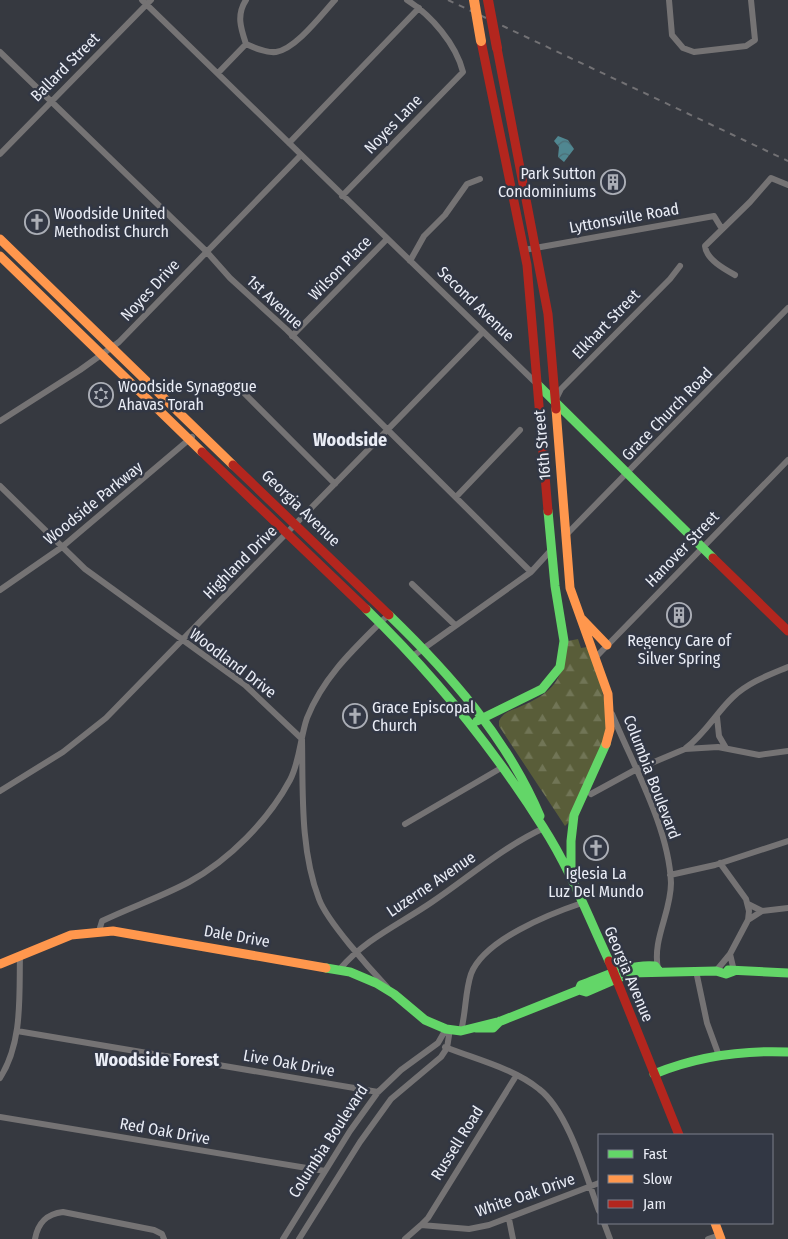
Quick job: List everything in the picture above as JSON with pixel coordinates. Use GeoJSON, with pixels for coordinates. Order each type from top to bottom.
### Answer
{"type":"FeatureCollection","features":[{"type":"Feature","properties":{"kind":"main road","name":"16th Street"},"geometry":{"type":"LineString","coordinates":[[472,725],[482,718],[542,689],[560,666],[564,642],[552,549],[524,250],[474,0]]}},
{"type":"Feature","properties":{"kind":"main road","name":"16th Street"},"geometry":{"type":"LineString","coordinates":[[488,0],[537,248],[548,314],[564,537],[570,588],[577,614],[596,657],[611,712],[610,731],[573,817],[571,878]]}},
{"type":"Feature","properties":{"kind":"main road","name":"Georgia Avenue"},"geometry":{"type":"LineString","coordinates":[[0,239],[424,649],[482,718],[532,794],[544,828]]}},
{"type":"Feature","properties":{"kind":"main road","name":"Georgia Avenue"},"geometry":{"type":"LineString","coordinates":[[0,256],[380,623],[413,656],[472,725],[544,828],[571,878],[615,976],[679,1134]]}},
{"type":"Feature","properties":{"kind":"main road","name":"Second Avenue"},"geometry":{"type":"LineString","coordinates":[[538,385],[788,631]]}},
{"type":"Feature","properties":{"kind":"main road"},"geometry":{"type":"LineString","coordinates":[[577,614],[608,645]]}},
{"type":"Feature","properties":{"kind":"main road","name":"Dale Drive"},"geometry":{"type":"LineString","coordinates":[[0,965],[9,963],[16,957],[71,935],[113,931],[169,939],[340,969],[366,978],[394,994],[425,1020],[452,1030]]}},
{"type":"Feature","properties":{"kind":"main road"},"geometry":{"type":"LineString","coordinates":[[452,1030],[493,1028],[500,1021],[579,990],[586,992],[615,976],[655,973],[658,970],[716,971],[726,974],[734,971],[788,973]]}},
{"type":"Feature","properties":{"kind":"main road"},"geometry":{"type":"LineString","coordinates":[[654,1074],[669,1067],[718,1054],[788,1052]]}},
{"type":"Feature","properties":{"kind":"main road"},"geometry":{"type":"LineString","coordinates":[[715,1224],[720,1237]]}},
{"type":"Feature","properties":{"kind":"street"},"geometry":{"type":"LineString","coordinates":[[246,0],[240,20],[246,44]]}},
{"type":"Feature","properties":{"kind":"street"},"geometry":{"type":"LineString","coordinates":[[246,44],[258,49],[277,52],[306,32],[335,0]]}},
{"type":"Feature","properties":{"kind":"street"},"geometry":{"type":"LineString","coordinates":[[289,143],[419,8],[407,0]]}},
{"type":"Feature","properties":{"kind":"street"},"geometry":{"type":"LineString","coordinates":[[669,0],[672,35],[683,48],[694,52],[746,46],[755,40],[751,0]]}},
{"type":"Feature","properties":{"kind":"street","name":"Second Avenue"},"geometry":{"type":"LineString","coordinates":[[146,2],[386,240],[538,385]]}},
{"type":"Feature","properties":{"kind":"street","name":"Ballard Street"},"geometry":{"type":"LineString","coordinates":[[0,154],[146,2]]}},
{"type":"Feature","properties":{"kind":"street","name":"Noyes Lane"},"geometry":{"type":"LineString","coordinates":[[342,196],[464,72],[452,46],[419,8]]}},
{"type":"Feature","properties":{"kind":"street"},"geometry":{"type":"LineString","coordinates":[[218,73],[246,44]]}},
{"type":"Feature","properties":{"kind":"street","name":"1st Avenue"},"geometry":{"type":"LineString","coordinates":[[0,52],[206,251],[230,278],[292,336],[531,572]]}},
{"type":"Feature","properties":{"kind":"street","name":"Noyes Drive"},"geometry":{"type":"LineString","coordinates":[[0,421],[112,348],[301,155]]}},
{"type":"Feature","properties":{"kind":"street"},"geometry":{"type":"LineString","coordinates":[[735,275],[722,268],[705,249],[705,246],[771,178],[788,185]]}},
{"type":"Feature","properties":{"kind":"street"},"geometry":{"type":"LineString","coordinates":[[410,261],[424,236],[445,215],[467,184],[480,179]]}},
{"type":"Feature","properties":{"kind":"street","name":"Lyttonsville Road"},"geometry":{"type":"LineString","coordinates":[[524,250],[714,216],[722,229]]}},
{"type":"Feature","properties":{"kind":"street","name":"Wilson Place"},"geometry":{"type":"LineString","coordinates":[[292,336],[386,240]]}},
{"type":"Feature","properties":{"kind":"street","name":"Elkhart Street"},"geometry":{"type":"LineString","coordinates":[[554,402],[561,390],[670,279],[680,266]]}},
{"type":"Feature","properties":{"kind":"street","name":"Grace Church Road"},"geometry":{"type":"LineString","coordinates":[[564,537],[786,312]]}},
{"type":"Feature","properties":{"kind":"street","name":"Highland Drive"},"geometry":{"type":"LineString","coordinates":[[0,791],[63,752],[106,718],[482,332]]}},
{"type":"Feature","properties":{"kind":"street"},"geometry":{"type":"LineString","coordinates":[[237,386],[335,484]]}},
{"type":"Feature","properties":{"kind":"street"},"geometry":{"type":"LineString","coordinates":[[456,497],[520,430]]}},
{"type":"Feature","properties":{"kind":"street","name":"Woodside Parkway"},"geometry":{"type":"LineString","coordinates":[[0,590],[62,547],[199,431]]}},
{"type":"Feature","properties":{"kind":"street","name":"Hanover Street"},"geometry":{"type":"LineString","coordinates":[[596,657],[788,460]]}},
{"type":"Feature","properties":{"kind":"street","name":"Woodland Drive"},"geometry":{"type":"LineString","coordinates":[[0,486],[85,568],[182,641],[245,685],[302,739]]}},
{"type":"Feature","properties":{"kind":"street"},"geometry":{"type":"LineString","coordinates":[[413,656],[531,572],[552,549]]}},
{"type":"Feature","properties":{"kind":"street"},"geometry":{"type":"LineString","coordinates":[[412,584],[455,625]]}},
{"type":"Feature","properties":{"kind":"street"},"geometry":{"type":"LineString","coordinates":[[99,932],[102,921],[189,881],[237,847],[262,820],[289,782],[309,713],[323,687],[340,663],[389,614]]}},
{"type":"Feature","properties":{"kind":"street"},"geometry":{"type":"LineString","coordinates":[[685,749],[717,718],[728,702],[745,687],[788,667]]}},
{"type":"Feature","properties":{"kind":"street","name":"Columbia Boulevard"},"geometry":{"type":"LineString","coordinates":[[611,712],[657,820],[670,875],[668,906],[656,951],[658,970]]}},
{"type":"Feature","properties":{"kind":"street"},"geometry":{"type":"LineString","coordinates":[[717,718],[719,736],[726,748]]}},
{"type":"Feature","properties":{"kind":"street"},"geometry":{"type":"LineString","coordinates":[[302,739],[306,842],[311,872],[319,900],[356,950],[394,994]]}},
{"type":"Feature","properties":{"kind":"street"},"geometry":{"type":"LineString","coordinates":[[591,794],[635,770],[685,749],[702,747],[726,748],[759,755],[788,751]]}},
{"type":"Feature","properties":{"kind":"street"},"geometry":{"type":"LineString","coordinates":[[405,824],[501,768]]}},
{"type":"Feature","properties":{"kind":"street","name":"Luzerne Avenue"},"geometry":{"type":"LineString","coordinates":[[340,969],[356,950],[430,903],[523,838],[544,828]]}},
{"type":"Feature","properties":{"kind":"street"},"geometry":{"type":"LineString","coordinates":[[670,875],[720,863],[788,841]]}},
{"type":"Feature","properties":{"kind":"street"},"geometry":{"type":"LineString","coordinates":[[720,863],[748,904],[762,911]]}},
{"type":"Feature","properties":{"kind":"street"},"geometry":{"type":"LineString","coordinates":[[447,1048],[470,976],[481,957],[516,932],[582,903]]}},
{"type":"Feature","properties":{"kind":"street"},"geometry":{"type":"LineString","coordinates":[[716,971],[717,967],[730,954],[748,920],[748,904]]}},
{"type":"Feature","properties":{"kind":"street"},"geometry":{"type":"LineString","coordinates":[[748,920],[762,911],[788,908]]}},
{"type":"Feature","properties":{"kind":"street"},"geometry":{"type":"LineString","coordinates":[[730,954],[734,971]]}},
{"type":"Feature","properties":{"kind":"street"},"geometry":{"type":"LineString","coordinates":[[0,1078],[13,1050],[17,1031],[16,957]]}},
{"type":"Feature","properties":{"kind":"street"},"geometry":{"type":"LineString","coordinates":[[696,971],[707,1023],[718,1054]]}},
{"type":"Feature","properties":{"kind":"street","name":"Columbia Boulevard"},"geometry":{"type":"LineString","coordinates":[[283,1239],[350,1130],[378,1092],[401,1070],[437,1044],[452,1030]]}},
{"type":"Feature","properties":{"kind":"street","name":"Live Oak Drive"},"geometry":{"type":"LineString","coordinates":[[17,1031],[378,1092]]}},
{"type":"Feature","properties":{"kind":"street"},"geometry":{"type":"LineString","coordinates":[[437,1044],[516,1076],[539,1088],[554,1104],[564,1121],[598,1208]]}},
{"type":"Feature","properties":{"kind":"street","name":"Columbia Boulevard"},"geometry":{"type":"LineString","coordinates":[[299,1239],[360,1142],[391,1099],[441,1057],[447,1048]]}},
{"type":"Feature","properties":{"kind":"street","name":"Russell Road"},"geometry":{"type":"LineString","coordinates":[[421,1225],[428,1218],[516,1076]]}},
{"type":"Feature","properties":{"kind":"street","name":"Red Oak Drive"},"geometry":{"type":"LineString","coordinates":[[0,1117],[325,1170]]}},
{"type":"Feature","properties":{"kind":"street","name":"White Oak Drive"},"geometry":{"type":"LineString","coordinates":[[421,1225],[469,1229],[509,1218],[598,1183]]}},
{"type":"Feature","properties":{"kind":"street"},"geometry":{"type":"LineString","coordinates":[[35,1239],[39,1224],[52,1213],[63,1212],[154,1230],[162,1234],[164,1239]]}},
{"type":"Feature","properties":{"kind":"street"},"geometry":{"type":"LineString","coordinates":[[509,1218],[513,1239]]}},
{"type":"Feature","properties":{"kind":"street"},"geometry":{"type":"LineString","coordinates":[[604,1224],[610,1239]]}},
{"type":"Feature","properties":{"kind":"street"},"geometry":{"type":"LineString","coordinates":[[405,1239],[421,1225]]}},
{"type":"Feature","properties":{"kind":"street"},"geometry":{"type":"LineString","coordinates":[[708,1239],[720,1237]]}},
{"type":"Feature","properties":{"kind":"green space"},"geometry":{"type":"Polygon","coordinates":[[[578,639],[581,648],[587,647],[596,667],[606,707],[609,729],[569,822],[565,826],[499,726],[499,721],[506,713],[540,696],[554,684],[563,666],[568,641],[578,639]]]}},
{"type":"Feature","properties":{"kind":"water"},"geometry":{"type":"Polygon","coordinates":[[[558,136],[568,140],[574,149],[564,162],[558,157],[559,147],[554,141],[558,136]]]}},
{"type":"Feature","properties":{"kind":"railway"},"geometry":{"type":"LineString","coordinates":[[448,0],[788,161]]}},
{"type":"Feature","properties":{"kind":"traffic: fast"},"geometry":{"type":"LineString","coordinates":[[538,385],[713,558]]}},
{"type":"Feature","properties":{"kind":"traffic: fast"},"geometry":{"type":"LineString","coordinates":[[477,721],[542,689],[560,667],[564,641],[555,586],[548,511]]}},
{"type":"Feature","properties":{"kind":"traffic: fast"},"geometry":{"type":"LineString","coordinates":[[366,609],[439,686],[504,769],[562,859],[609,961]]}},
{"type":"Feature","properties":{"kind":"traffic: fast"},"geometry":{"type":"LineString","coordinates":[[389,615],[433,660],[494,733],[526,787],[540,816]]}},
{"type":"Feature","properties":{"kind":"traffic: fast"},"geometry":{"type":"LineString","coordinates":[[571,877],[571,841],[574,815],[606,744]]}},
{"type":"Feature","properties":{"kind":"traffic: fast"},"geometry":{"type":"LineString","coordinates":[[326,968],[350,972],[376,983],[394,994],[425,1020],[446,1029],[461,1031],[501,1021],[579,990],[581,985],[617,971],[645,966],[655,966],[658,970]]}},
{"type":"Feature","properties":{"kind":"traffic: fast"},"geometry":{"type":"LineString","coordinates":[[728,970],[788,973]]}},
{"type":"Feature","properties":{"kind":"traffic: fast"},"geometry":{"type":"LineString","coordinates":[[579,990],[586,992],[630,973],[716,971],[726,974],[734,971]]}},
{"type":"Feature","properties":{"kind":"traffic: fast"},"geometry":{"type":"LineString","coordinates":[[476,1028],[493,1028],[500,1021]]}},
{"type":"Feature","properties":{"kind":"traffic: fast"},"geometry":{"type":"LineString","coordinates":[[654,1074],[687,1063],[737,1053],[788,1052]]}},
{"type":"Feature","properties":{"kind":"traffic: slow"},"geometry":{"type":"LineString","coordinates":[[474,0],[481,41]]}},
{"type":"Feature","properties":{"kind":"traffic: slow"},"geometry":{"type":"LineString","coordinates":[[0,239],[233,465]]}},
{"type":"Feature","properties":{"kind":"traffic: slow"},"geometry":{"type":"LineString","coordinates":[[0,256],[202,452]]}},
{"type":"Feature","properties":{"kind":"traffic: slow"},"geometry":{"type":"LineString","coordinates":[[556,409],[570,588],[608,694],[610,729],[606,744]]}},
{"type":"Feature","properties":{"kind":"traffic: slow"},"geometry":{"type":"LineString","coordinates":[[582,619],[607,645]]}},
{"type":"Feature","properties":{"kind":"traffic: slow"},"geometry":{"type":"LineString","coordinates":[[0,964],[71,935],[113,931],[326,968]]}},
{"type":"Feature","properties":{"kind":"traffic: slow"},"geometry":{"type":"LineString","coordinates":[[715,1224],[721,1239]]}},
{"type":"Feature","properties":{"kind":"traffic: jam"},"geometry":{"type":"LineString","coordinates":[[488,0],[497,48]]}},
{"type":"Feature","properties":{"kind":"traffic: jam"},"geometry":{"type":"LineString","coordinates":[[481,41],[527,265],[548,511]]}},
{"type":"Feature","properties":{"kind":"traffic: jam"},"geometry":{"type":"LineString","coordinates":[[497,48],[548,314],[556,409]]}},
{"type":"Feature","properties":{"kind":"traffic: jam"},"geometry":{"type":"LineString","coordinates":[[202,452],[366,609]]}},
{"type":"Feature","properties":{"kind":"traffic: jam"},"geometry":{"type":"LineString","coordinates":[[233,465],[389,615]]}},
{"type":"Feature","properties":{"kind":"traffic: jam"},"geometry":{"type":"LineString","coordinates":[[713,558],[788,631]]}},
{"type":"Feature","properties":{"kind":"traffic: jam"},"geometry":{"type":"LineString","coordinates":[[609,961],[679,1134]]}},
{"type":"Feature","properties":{"kind":"place","name":"Park Sutton Condominiums"},"geometry":{"type":"Point","coordinates":[613,182]}},
{"type":"Feature","properties":{"kind":"place","name":"Woodside United Methodist Church"},"geometry":{"type":"Point","coordinates":[37,222]}},
{"type":"Feature","properties":{"kind":"place","name":"Woodside Synagogue Ahavas Torah"},"geometry":{"type":"Point","coordinates":[101,395]}},
{"type":"Feature","properties":{"kind":"place","name":"Regency Care of Silver Spring"},"geometry":{"type":"Point","coordinates":[679,615]}},
{"type":"Feature","properties":{"kind":"place","name":"Grace Episcopal Church"},"geometry":{"type":"Point","coordinates":[355,716]}},
{"type":"Feature","properties":{"kind":"place","name":"Iglesia La Luz Del Mundo"},"geometry":{"type":"Point","coordinates":[596,848]}},
{"type":"Feature","properties":{"kind":"district","name":"Woodside"},"geometry":{"type":"Point","coordinates":[350,440]}},
{"type":"Feature","properties":{"kind":"district","name":"Woodside Forest"},"geometry":{"type":"Point","coordinates":[157,1060]}}]}
